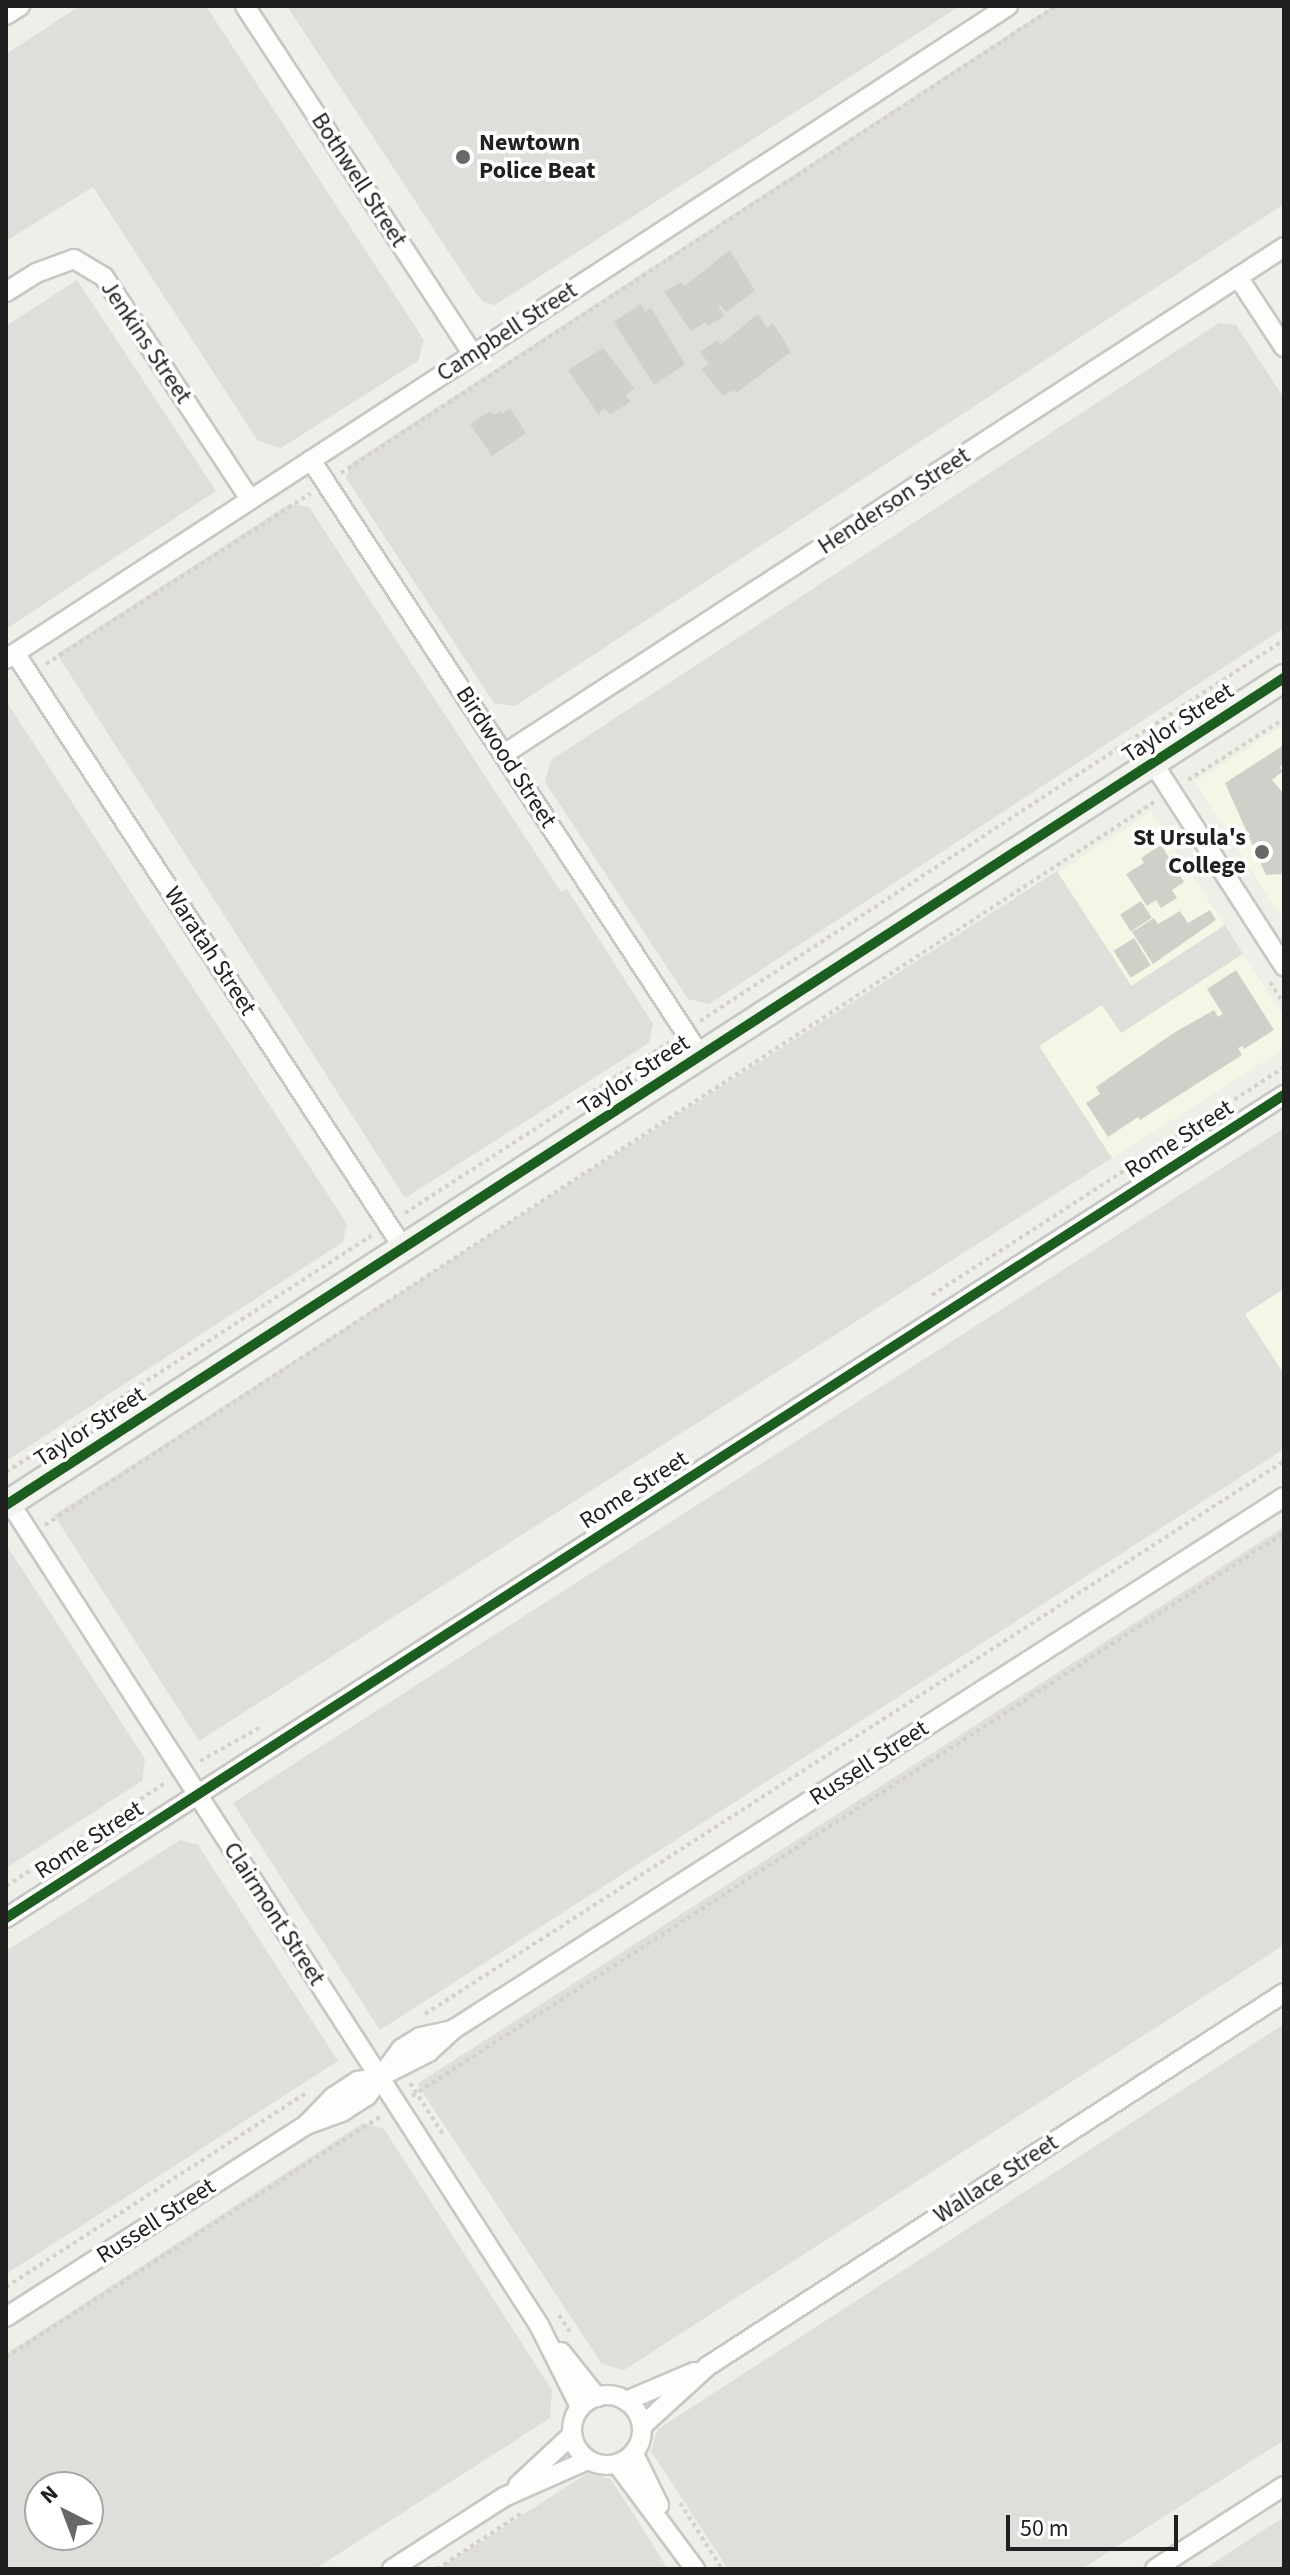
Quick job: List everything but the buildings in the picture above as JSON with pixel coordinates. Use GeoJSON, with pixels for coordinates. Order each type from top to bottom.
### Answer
{"type":"FeatureCollection","features":[{"type":"Feature","properties":{"kind":"street"},"geometry":{"type":"LineString","coordinates":[[6,15],[20,6]]}},
{"type":"Feature","properties":{"kind":"street","name":"Bothwell Street"},"geometry":{"type":"LineString","coordinates":[[245,6],[473,355]]}},
{"type":"Feature","properties":{"kind":"street","name":"Campbell Street"},"geometry":{"type":"LineString","coordinates":[[11,656],[1008,6]]}},
{"type":"Feature","properties":{"kind":"street","name":"Henderson Street"},"geometry":{"type":"LineString","coordinates":[[504,754],[1284,247]]}},
{"type":"Feature","properties":{"kind":"street","name":"Jenkins Street"},"geometry":{"type":"LineString","coordinates":[[6,292],[36,273],[74,259],[104,277],[250,499]]}},
{"type":"Feature","properties":{"kind":"street"},"geometry":{"type":"LineString","coordinates":[[1238,277],[1284,347]]}},
{"type":"Feature","properties":{"kind":"street","name":"Birdwood Street"},"geometry":{"type":"LineString","coordinates":[[311,460],[700,1055]]}},
{"type":"Feature","properties":{"kind":"street","name":"Waratah Street"},"geometry":{"type":"LineString","coordinates":[[11,656],[30,675],[404,1249]]}},
{"type":"Feature","properties":{"kind":"street","name":"Taylor Street"},"geometry":{"type":"LineString","coordinates":[[8,1504],[1284,678]]}},
{"type":"Feature","properties":{"kind":"street"},"geometry":{"type":"LineString","coordinates":[[1153,763],[1284,966]]}},
{"type":"Feature","properties":{"kind":"street","name":"Rome Street"},"geometry":{"type":"LineString","coordinates":[[6,1918],[1284,1095]]}},
{"type":"Feature","properties":{"kind":"street","name":"Russell Street"},"geometry":{"type":"LineString","coordinates":[[6,2317],[306,2125],[342,2112],[367,2096],[380,2077],[429,2052],[454,2029],[1284,1497]]}},
{"type":"Feature","properties":{"kind":"street","name":"Clairmont Street"},"geometry":{"type":"LineString","coordinates":[[8,1504],[539,2325],[580,2407]]}},
{"type":"Feature","properties":{"kind":"street","name":"Wallace Street"},"geometry":{"type":"LineString","coordinates":[[642,2426],[708,2366],[1284,1993]]}},
{"type":"Feature","properties":{"kind":"street","name":"Clairmont Street"},"geometry":{"type":"LineString","coordinates":[[539,2325],[597,2397]]}},
{"type":"Feature","properties":{"kind":"street","name":"Wallace Street"},"geometry":{"type":"LineString","coordinates":[[626,2401],[708,2366]]}},
{"type":"Feature","properties":{"kind":"street"},"geometry":{"type":"LineString","coordinates":[[504,2497],[572,2435],[580,2407],[597,2397],[617,2397],[626,2401],[639,2416],[642,2426],[634,2454],[676,2539]]}},
{"type":"Feature","properties":{"kind":"street"},"geometry":{"type":"LineString","coordinates":[[572,2435],[575,2445],[588,2460],[606,2466],[617,2464],[634,2454]]}},
{"type":"Feature","properties":{"kind":"street"},"geometry":{"type":"LineString","coordinates":[[392,2569],[504,2497],[588,2460]]}},
{"type":"Feature","properties":{"kind":"street"},"geometry":{"type":"LineString","coordinates":[[617,2464],[676,2539],[695,2569]]}},
{"type":"Feature","properties":{"kind":"street"},"geometry":{"type":"LineString","coordinates":[[1155,2569],[1284,2486]]}},
{"type":"Feature","properties":{"kind":"path"},"geometry":{"type":"LineString","coordinates":[[30,675],[1056,6]]}},
{"type":"Feature","properties":{"kind":"path"},"geometry":{"type":"LineString","coordinates":[[6,1472],[1284,640]]}},
{"type":"Feature","properties":{"kind":"path"},"geometry":{"type":"LineString","coordinates":[[30,1534],[1284,719]]}},
{"type":"Feature","properties":{"kind":"path"},"geometry":{"type":"LineString","coordinates":[[422,2016],[1284,1461]]}},
{"type":"Feature","properties":{"kind":"path"},"geometry":{"type":"LineString","coordinates":[[6,2357],[1284,1533]]}},
{"type":"Feature","properties":{"kind":"path"},"geometry":{"type":"LineString","coordinates":[[6,1886],[183,1771],[264,1725]]}},
{"type":"Feature","properties":{"kind":"path"},"geometry":{"type":"LineString","coordinates":[[6,2287],[308,2092]]}},
{"type":"Feature","properties":{"kind":"path"},"geometry":{"type":"LineString","coordinates":[[674,2493],[722,2569]]}},
{"type":"Feature","properties":{"kind":"path"},"geometry":{"type":"LineString","coordinates":[[437,2569],[529,2508]]}},
{"type":"Feature","properties":{"kind":"shaded area"},"geometry":{"type":"Polygon","coordinates":[[[80,6],[206,6],[424,340],[418,361],[281,448],[258,441],[93,187],[6,241],[6,54],[80,6]]]}},
{"type":"Feature","properties":{"kind":"shaded area"},"geometry":{"type":"Polygon","coordinates":[[[287,6],[960,6],[495,305],[485,303],[477,295],[287,6]]]}},
{"type":"Feature","properties":{"kind":"shaded area"},"geometry":{"type":"Polygon","coordinates":[[[1053,6],[1284,6],[1284,204],[515,706],[494,703],[346,478],[350,464],[1053,6]]]}},
{"type":"Feature","properties":{"kind":"shaded area"},"geometry":{"type":"Polygon","coordinates":[[[77,280],[216,491],[6,629],[6,326],[77,280]]]}},
{"type":"Feature","properties":{"kind":"shaded area"},"geometry":{"type":"Polygon","coordinates":[[[1219,323],[1236,325],[1284,398],[1284,628],[709,1004],[688,999],[545,782],[551,760],[1219,323]]]}},
{"type":"Feature","properties":{"kind":"shaded area"},"geometry":{"type":"Polygon","coordinates":[[[289,504],[309,507],[561,892],[567,889],[653,1024],[649,1043],[405,1198],[57,654],[289,504]]]}},
{"type":"Feature","properties":{"kind":"shaded area"},"geometry":{"type":"Polygon","coordinates":[[[6,701],[347,1224],[343,1242],[6,1461],[6,701]]]}},
{"type":"Feature","properties":{"kind":"shaded area","name":"St Ursula's College"},"geometry":{"type":"Polygon","coordinates":[[[1284,725],[1284,921],[1195,782],[1284,725]]]}},
{"type":"Feature","properties":{"kind":"shaded area","name":"St Ursula's College"},"geometry":{"type":"Polygon","coordinates":[[[1151,812],[1225,925],[1131,986],[1058,872],[1151,812]]]}},
{"type":"Feature","properties":{"kind":"shaded area"},"geometry":{"type":"Polygon","coordinates":[[[1057,871],[1132,985],[1225,925],[1243,954],[1121,1034],[1040,1046],[1112,1158],[199,1741],[54,1515],[1057,871]]]}},
{"type":"Feature","properties":{"kind":"shaded area"},"geometry":{"type":"Polygon","coordinates":[[[1243,954],[1284,1017],[1284,1049],[1112,1158],[1039,1046],[1102,1005],[1121,1033],[1243,954]]]}},
{"type":"Feature","properties":{"kind":"shaded area"},"geometry":{"type":"Polygon","coordinates":[[[1284,1128],[1284,1289],[1245,1314],[1284,1374],[1284,1449],[380,2030],[233,1803],[1284,1128]]]}},
{"type":"Feature","properties":{"kind":"shaded area"},"geometry":{"type":"Polygon","coordinates":[[[1284,1289],[1284,1374],[1245,1314],[1284,1289]]]}},
{"type":"Feature","properties":{"kind":"shaded area"},"geometry":{"type":"Polygon","coordinates":[[[1284,1527],[1284,1945],[624,2370],[602,2364],[417,2084],[1284,1527]]]}},
{"type":"Feature","properties":{"kind":"shaded area"},"geometry":{"type":"Polygon","coordinates":[[[7,1546],[145,1759],[142,1781],[6,1868],[7,1546]]]}},
{"type":"Feature","properties":{"kind":"shaded area"},"geometry":{"type":"Polygon","coordinates":[[[180,1840],[198,1845],[338,2061],[6,2274],[6,1951],[180,1840]]]}},
{"type":"Feature","properties":{"kind":"shaded area"},"geometry":{"type":"Polygon","coordinates":[[[1284,2024],[1284,2440],[1082,2569],[728,2569],[651,2451],[658,2429],[1284,2024]]]}},
{"type":"Feature","properties":{"kind":"shaded area"},"geometry":{"type":"Polygon","coordinates":[[[363,2123],[384,2129],[552,2390],[550,2418],[315,2569],[6,2569],[6,2354],[363,2123]]]}},
{"type":"Feature","properties":{"kind":"shaded area"},"geometry":{"type":"Polygon","coordinates":[[[588,2473],[611,2479],[668,2569],[438,2569],[588,2473]]]}},
{"type":"Feature","properties":{"kind":"shaded area"},"geometry":{"type":"Polygon","coordinates":[[[1284,2517],[1284,2569],[1204,2569],[1284,2517]]]}},
{"type":"Feature","properties":{"kind":"cycle path"},"geometry":{"type":"LineString","coordinates":[[6,1505],[1284,678]]}},
{"type":"Feature","properties":{"kind":"cycle path"},"geometry":{"type":"LineString","coordinates":[[6,1918],[1284,1095]]}},
{"type":"Feature","properties":{"kind":"place","name":"Newtown Police Beat"},"geometry":{"type":"Point","coordinates":[463,157]}},
{"type":"Feature","properties":{"kind":"place","name":"St Ursula's College"},"geometry":{"type":"Point","coordinates":[1262,852]}}]}
